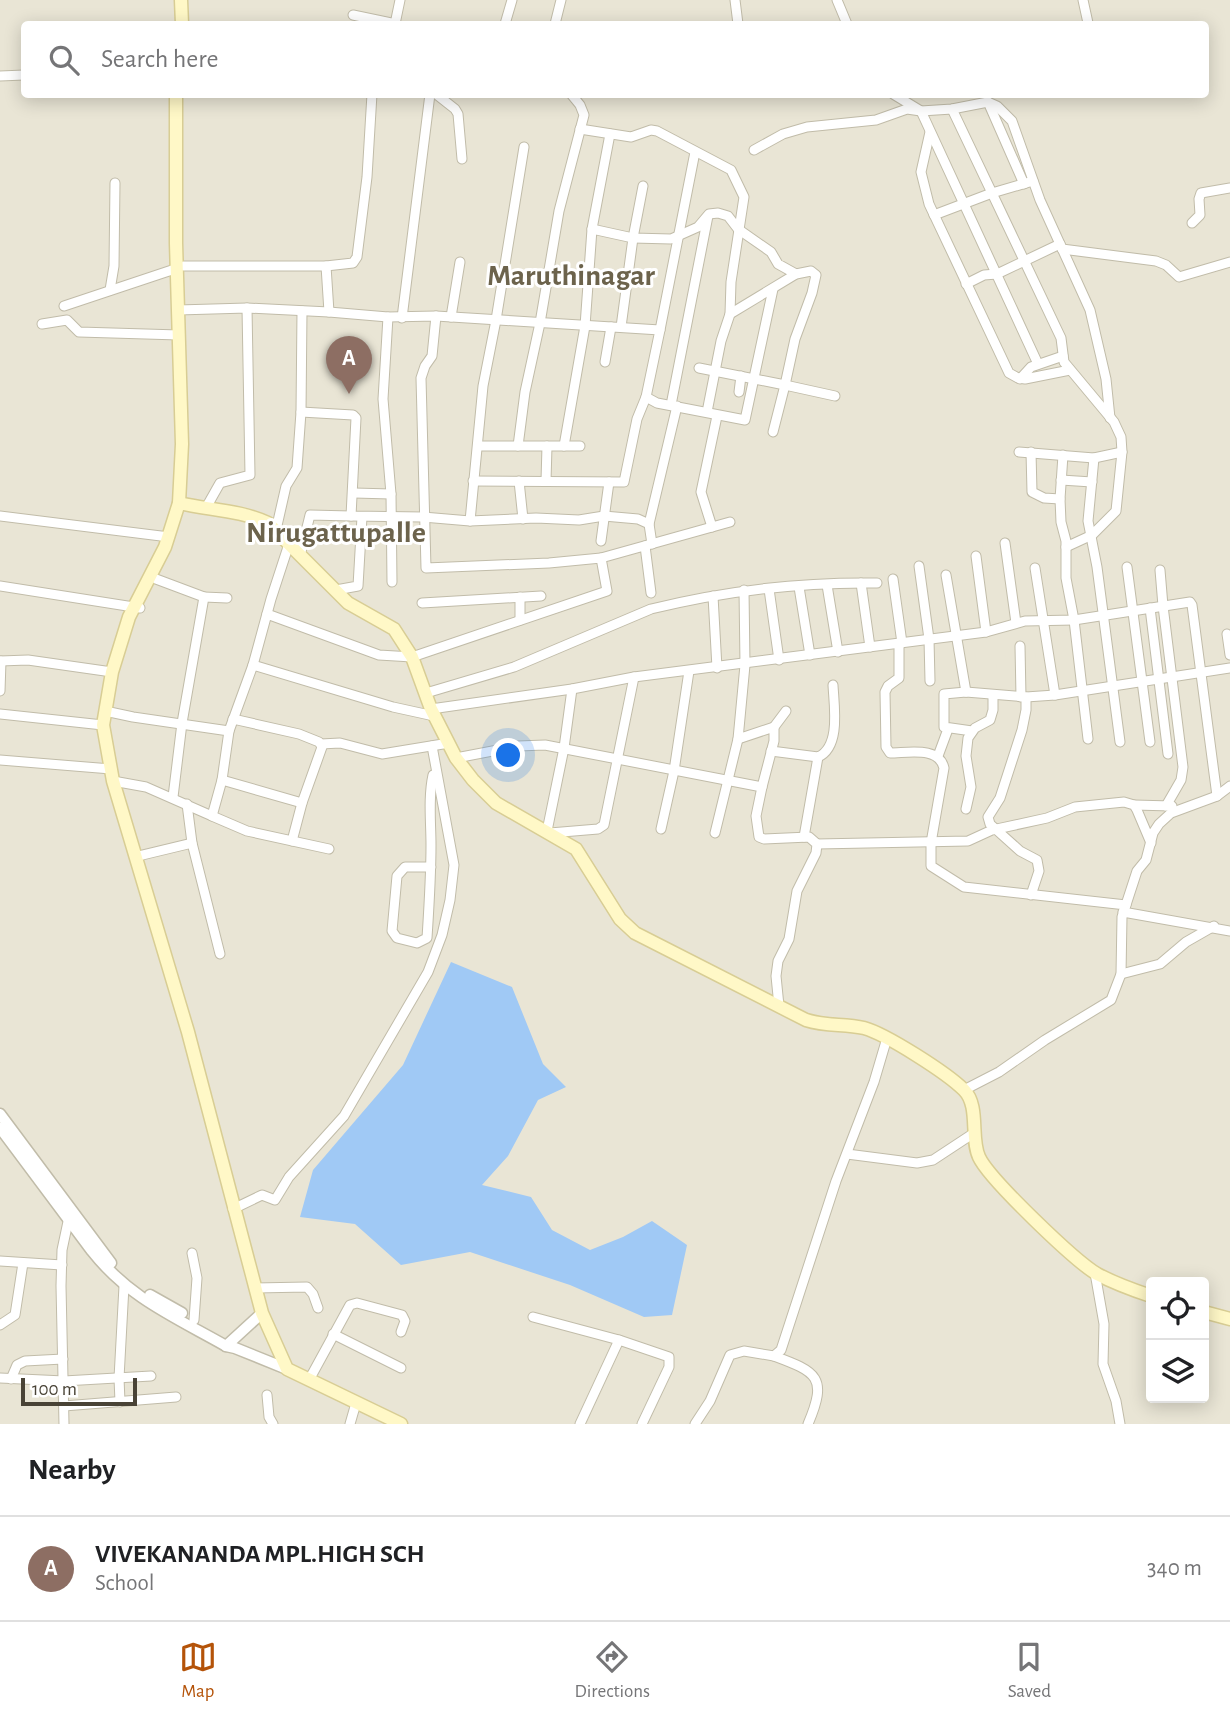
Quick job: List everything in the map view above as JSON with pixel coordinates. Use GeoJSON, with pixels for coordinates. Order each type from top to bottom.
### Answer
{"type":"FeatureCollection","features":[{"type":"Feature","properties":{"kind":"main road"},"geometry":{"type":"LineString","coordinates":[[173,0],[174,21]]}},
{"type":"Feature","properties":{"kind":"main road"},"geometry":{"type":"LineString","coordinates":[[181,0],[182,21]]}},
{"type":"Feature","properties":{"kind":"main road"},"geometry":{"type":"LineString","coordinates":[[137,606],[156,579],[176,538],[189,443],[176,98]]}},
{"type":"Feature","properties":{"kind":"main road"},"geometry":{"type":"LineString","coordinates":[[181,267],[184,98]]}},
{"type":"Feature","properties":{"kind":"main road"},"geometry":{"type":"LineString","coordinates":[[182,310],[179,335],[182,503],[125,632],[112,673],[103,725],[112,775],[188,1032],[262,1313],[287,1369],[401,1424]]}},
{"type":"Feature","properties":{"kind":"main road"},"geometry":{"type":"LineString","coordinates":[[182,503],[257,518],[276,530],[353,607],[394,629],[412,657],[433,713],[456,758],[473,780],[496,803],[576,849],[620,919],[635,933],[816,1023],[861,1027],[906,1048],[964,1090],[971,1105],[978,1156],[1001,1186],[1096,1273],[1146,1294]]}},
{"type":"Feature","properties":{"kind":"main road"},"geometry":{"type":"LineString","coordinates":[[1209,1313],[1230,1319]]}},
{"type":"Feature","properties":{"kind":"street"},"geometry":{"type":"LineString","coordinates":[[396,21],[400,0]]}},
{"type":"Feature","properties":{"kind":"street"},"geometry":{"type":"LineString","coordinates":[[506,21],[512,0]]}},
{"type":"Feature","properties":{"kind":"street"},"geometry":{"type":"LineString","coordinates":[[556,21],[561,0]]}},
{"type":"Feature","properties":{"kind":"street"},"geometry":{"type":"LineString","coordinates":[[735,0],[738,21]]}},
{"type":"Feature","properties":{"kind":"street"},"geometry":{"type":"LineString","coordinates":[[837,0],[846,21]]}},
{"type":"Feature","properties":{"kind":"street"},"geometry":{"type":"LineString","coordinates":[[1083,0],[1088,21]]}},
{"type":"Feature","properties":{"kind":"street"},"geometry":{"type":"LineString","coordinates":[[353,15],[382,21]]}},
{"type":"Feature","properties":{"kind":"street"},"geometry":{"type":"LineString","coordinates":[[0,76],[21,75]]}},
{"type":"Feature","properties":{"kind":"street"},"geometry":{"type":"LineString","coordinates":[[64,306],[181,267],[326,267],[351,264],[357,257],[367,177],[372,98]]}},
{"type":"Feature","properties":{"kind":"street"},"geometry":{"type":"LineString","coordinates":[[402,318],[430,98]]}},
{"type":"Feature","properties":{"kind":"street"},"geometry":{"type":"LineString","coordinates":[[445,98],[458,114],[462,159]]}},
{"type":"Feature","properties":{"kind":"street"},"geometry":{"type":"LineString","coordinates":[[518,446],[524,392],[540,323],[559,211],[584,115],[574,98]]}},
{"type":"Feature","properties":{"kind":"street"},"geometry":{"type":"LineString","coordinates":[[900,98],[921,111],[1038,364]]}},
{"type":"Feature","properties":{"kind":"street"},"geometry":{"type":"LineString","coordinates":[[754,150],[795,129],[876,120],[907,109],[921,111],[988,102],[1011,118],[1028,183]]}},
{"type":"Feature","properties":{"kind":"street"},"geometry":{"type":"LineString","coordinates":[[988,102],[1061,246],[1090,310],[1106,379],[1110,418]]}},
{"type":"Feature","properties":{"kind":"street"},"geometry":{"type":"LineString","coordinates":[[952,108],[1061,338],[1064,362],[1119,432],[1122,452],[1116,511],[1092,535],[1066,547]]}},
{"type":"Feature","properties":{"kind":"street"},"geometry":{"type":"LineString","coordinates":[[580,129],[631,137],[654,130],[719,162],[735,176],[744,197],[731,282],[730,314],[720,341],[707,412]]}},
{"type":"Feature","properties":{"kind":"street"},"geometry":{"type":"LineString","coordinates":[[930,132],[921,172],[923,185],[934,215],[1009,373],[1020,379],[1070,370]]}},
{"type":"Feature","properties":{"kind":"street"},"geometry":{"type":"LineString","coordinates":[[564,446],[585,326],[593,229],[610,134]]}},
{"type":"Feature","properties":{"kind":"street"},"geometry":{"type":"LineString","coordinates":[[470,521],[483,386],[524,147]]}},
{"type":"Feature","properties":{"kind":"street"},"geometry":{"type":"LineString","coordinates":[[473,481],[626,481],[637,419],[646,397],[695,152]]}},
{"type":"Feature","properties":{"kind":"street"},"geometry":{"type":"LineString","coordinates":[[110,290],[114,266],[115,183]]}},
{"type":"Feature","properties":{"kind":"street"},"geometry":{"type":"LineString","coordinates":[[934,215],[992,193],[1028,183]]}},
{"type":"Feature","properties":{"kind":"street"},"geometry":{"type":"LineString","coordinates":[[621,327],[643,186]]}},
{"type":"Feature","properties":{"kind":"street"},"geometry":{"type":"LineString","coordinates":[[1192,223],[1200,215],[1201,193],[1230,188]]}},
{"type":"Feature","properties":{"kind":"street"},"geometry":{"type":"LineString","coordinates":[[593,229],[633,238],[678,237],[698,227],[709,214],[718,213],[728,216],[738,229],[771,252],[778,264],[796,274]]}},
{"type":"Feature","properties":{"kind":"street"},"geometry":{"type":"LineString","coordinates":[[651,593],[649,524],[674,406],[709,214]]}},
{"type":"Feature","properties":{"kind":"street"},"geometry":{"type":"LineString","coordinates":[[966,284],[984,275],[997,274],[1061,246],[1156,261],[1166,265],[1179,277],[1230,262]]}},
{"type":"Feature","properties":{"kind":"street"},"geometry":{"type":"LineString","coordinates":[[451,317],[460,262]]}},
{"type":"Feature","properties":{"kind":"street"},"geometry":{"type":"LineString","coordinates":[[646,397],[657,403],[745,420],[778,264]]}},
{"type":"Feature","properties":{"kind":"street"},"geometry":{"type":"LineString","coordinates":[[326,267],[329,312]]}},
{"type":"Feature","properties":{"kind":"street"},"geometry":{"type":"LineString","coordinates":[[730,314],[796,274],[811,271],[816,275],[798,329],[773,432]]}},
{"type":"Feature","properties":{"kind":"street"},"geometry":{"type":"LineString","coordinates":[[182,310],[247,308],[660,330]]}},
{"type":"Feature","properties":{"kind":"street"},"geometry":{"type":"LineString","coordinates":[[206,506],[220,483],[250,475],[247,308]]}},
{"type":"Feature","properties":{"kind":"street"},"geometry":{"type":"LineString","coordinates":[[276,530],[286,486],[297,468],[301,412],[302,311]]}},
{"type":"Feature","properties":{"kind":"street"},"geometry":{"type":"LineString","coordinates":[[436,316],[432,356],[421,378],[423,517],[425,564],[429,569],[601,558],[730,522]]}},
{"type":"Feature","properties":{"kind":"street"},"geometry":{"type":"LineString","coordinates":[[388,317],[383,398],[391,494],[392,582]]}},
{"type":"Feature","properties":{"kind":"street"},"geometry":{"type":"LineString","coordinates":[[42,324],[67,320],[79,332],[179,335]]}},
{"type":"Feature","properties":{"kind":"street"},"geometry":{"type":"LineString","coordinates":[[605,362],[611,327]]}},
{"type":"Feature","properties":{"kind":"street"},"geometry":{"type":"LineString","coordinates":[[1020,379],[1028,369],[1063,356]]}},
{"type":"Feature","properties":{"kind":"street"},"geometry":{"type":"LineString","coordinates":[[699,368],[835,396]]}},
{"type":"Feature","properties":{"kind":"street"},"geometry":{"type":"LineString","coordinates":[[739,391],[741,376]]}},
{"type":"Feature","properties":{"kind":"street"},"geometry":{"type":"LineString","coordinates":[[301,412],[353,415],[356,418],[351,516]]}},
{"type":"Feature","properties":{"kind":"street"},"geometry":{"type":"LineString","coordinates":[[712,527],[701,492],[717,416]]}},
{"type":"Feature","properties":{"kind":"street"},"geometry":{"type":"LineString","coordinates":[[478,446],[580,446]]}},
{"type":"Feature","properties":{"kind":"street"},"geometry":{"type":"LineString","coordinates":[[546,481],[547,446]]}},
{"type":"Feature","properties":{"kind":"street"},"geometry":{"type":"LineString","coordinates":[[1019,452],[1094,458],[1122,452]]}},
{"type":"Feature","properties":{"kind":"street"},"geometry":{"type":"LineString","coordinates":[[1031,452],[1032,492],[1044,498],[1060,499]]}},
{"type":"Feature","properties":{"kind":"street"},"geometry":{"type":"LineString","coordinates":[[1063,455],[1060,499],[1066,547],[1066,578],[1084,691],[1088,739]]}},
{"type":"Feature","properties":{"kind":"street"},"geometry":{"type":"LineString","coordinates":[[1094,458],[1088,515],[1120,743]]}},
{"type":"Feature","properties":{"kind":"street"},"geometry":{"type":"LineString","coordinates":[[1061,480],[1092,482]]}},
{"type":"Feature","properties":{"kind":"street"},"geometry":{"type":"LineString","coordinates":[[520,481],[523,519]]}},
{"type":"Feature","properties":{"kind":"street"},"geometry":{"type":"LineString","coordinates":[[601,541],[609,482]]}},
{"type":"Feature","properties":{"kind":"street"},"geometry":{"type":"LineString","coordinates":[[354,493],[391,494]]}},
{"type":"Feature","properties":{"kind":"street"},"geometry":{"type":"LineString","coordinates":[[300,555],[310,515],[423,517],[470,521],[579,520],[604,516],[638,519],[649,524]]}},
{"type":"Feature","properties":{"kind":"street"},"geometry":{"type":"LineString","coordinates":[[0,516],[169,537]]}},
{"type":"Feature","properties":{"kind":"street"},"geometry":{"type":"LineString","coordinates":[[336,590],[358,586],[362,517]]}},
{"type":"Feature","properties":{"kind":"street"},"geometry":{"type":"LineString","coordinates":[[1005,543],[1016,623]]}},
{"type":"Feature","properties":{"kind":"street"},"geometry":{"type":"LineString","coordinates":[[212,816],[222,780],[229,731],[253,665],[289,544]]}},
{"type":"Feature","properties":{"kind":"street"},"geometry":{"type":"LineString","coordinates":[[976,556],[986,632]]}},
{"type":"Feature","properties":{"kind":"street"},"geometry":{"type":"LineString","coordinates":[[267,614],[379,655],[412,657],[606,592],[601,558]]}},
{"type":"Feature","properties":{"kind":"street"},"geometry":{"type":"LineString","coordinates":[[919,566],[929,639],[930,681]]}},
{"type":"Feature","properties":{"kind":"street"},"geometry":{"type":"LineString","coordinates":[[1127,567],[1150,742]]}},
{"type":"Feature","properties":{"kind":"street"},"geometry":{"type":"LineString","coordinates":[[1035,568],[1055,695]]}},
{"type":"Feature","properties":{"kind":"street"},"geometry":{"type":"LineString","coordinates":[[1160,570],[1183,774],[1167,806]]}},
{"type":"Feature","properties":{"kind":"street"},"geometry":{"type":"LineString","coordinates":[[946,575],[966,692]]}},
{"type":"Feature","properties":{"kind":"street"},"geometry":{"type":"LineString","coordinates":[[156,579],[204,597],[227,598]]}},
{"type":"Feature","properties":{"kind":"street"},"geometry":{"type":"LineString","coordinates":[[893,579],[900,643],[899,678],[888,686],[885,692],[887,750],[890,753],[908,752],[938,757]]}},
{"type":"Feature","properties":{"kind":"street"},"geometry":{"type":"LineString","coordinates":[[861,583],[870,647]]}},
{"type":"Feature","properties":{"kind":"street"},"geometry":{"type":"LineString","coordinates":[[426,694],[514,667],[651,609],[744,590],[877,583]]}},
{"type":"Feature","properties":{"kind":"street"},"geometry":{"type":"LineString","coordinates":[[827,585],[838,652]]}},
{"type":"Feature","properties":{"kind":"street"},"geometry":{"type":"LineString","coordinates":[[0,586],[137,606]]}},
{"type":"Feature","properties":{"kind":"street"},"geometry":{"type":"LineString","coordinates":[[799,587],[810,655]]}},
{"type":"Feature","properties":{"kind":"street"},"geometry":{"type":"LineString","coordinates":[[769,589],[779,660]]}},
{"type":"Feature","properties":{"kind":"street"},"geometry":{"type":"LineString","coordinates":[[715,834],[738,739],[745,664],[744,590]]}},
{"type":"Feature","properties":{"kind":"street"},"geometry":{"type":"LineString","coordinates":[[422,603],[541,596]]}},
{"type":"Feature","properties":{"kind":"street"},"geometry":{"type":"LineString","coordinates":[[713,596],[717,668]]}},
{"type":"Feature","properties":{"kind":"street"},"geometry":{"type":"LineString","coordinates":[[173,797],[204,597]]}},
{"type":"Feature","properties":{"kind":"street"},"geometry":{"type":"LineString","coordinates":[[520,597],[520,620]]}},
{"type":"Feature","properties":{"kind":"street"},"geometry":{"type":"LineString","coordinates":[[253,665],[393,707],[433,713],[634,677],[986,632],[1016,623],[1074,620],[1191,603],[1225,791],[1164,817],[1153,833],[1146,860],[1137,871],[1125,908],[1121,974],[1116,991],[1104,1006],[1045,1040],[999,1072],[964,1090]]}},
{"type":"Feature","properties":{"kind":"street"},"geometry":{"type":"LineString","coordinates":[[1150,608],[1168,754]]}},
{"type":"Feature","properties":{"kind":"street"},"geometry":{"type":"LineString","coordinates":[[1227,634],[1230,655]]}},
{"type":"Feature","properties":{"kind":"street"},"geometry":{"type":"LineString","coordinates":[[1020,646],[1026,710],[1023,730],[1000,798],[988,817],[990,824],[1020,851],[1037,860],[1039,871],[1031,895]]}},
{"type":"Feature","properties":{"kind":"street"},"geometry":{"type":"LineString","coordinates":[[0,691],[0,661],[28,660],[112,673]]}},
{"type":"Feature","properties":{"kind":"street"},"geometry":{"type":"LineString","coordinates":[[993,696],[990,720],[972,731],[948,729],[943,725],[944,694],[966,692],[1023,697],[1055,695],[1230,668]]}},
{"type":"Feature","properties":{"kind":"street"},"geometry":{"type":"LineString","coordinates":[[661,829],[674,771],[690,671]]}},
{"type":"Feature","properties":{"kind":"street"},"geometry":{"type":"LineString","coordinates":[[572,689],[549,832],[598,828],[604,825],[634,677]]}},
{"type":"Feature","properties":{"kind":"street"},"geometry":{"type":"LineString","coordinates":[[771,751],[818,757],[823,754],[832,739],[833,685]]}},
{"type":"Feature","properties":{"kind":"street"},"geometry":{"type":"LineString","coordinates":[[104,711],[133,718],[229,731]]}},
{"type":"Feature","properties":{"kind":"street"},"geometry":{"type":"LineString","coordinates":[[779,1006],[776,976],[778,961],[789,939],[797,891],[816,853],[817,844],[814,839],[804,837],[759,837],[756,816],[774,727],[786,711]]}},
{"type":"Feature","properties":{"kind":"street"},"geometry":{"type":"LineString","coordinates":[[0,714],[103,725]]}},
{"type":"Feature","properties":{"kind":"street"},"geometry":{"type":"LineString","coordinates":[[233,719],[299,734],[321,744],[340,743],[382,754],[449,743]]}},
{"type":"Feature","properties":{"kind":"street"},"geometry":{"type":"LineString","coordinates":[[738,739],[774,727]]}},
{"type":"Feature","properties":{"kind":"street"},"geometry":{"type":"LineString","coordinates":[[948,729],[938,757],[944,768],[931,843],[931,866],[960,886],[1125,908],[1230,931]]}},
{"type":"Feature","properties":{"kind":"street"},"geometry":{"type":"LineString","coordinates":[[966,809],[971,788],[966,746],[972,731]]}},
{"type":"Feature","properties":{"kind":"street"},"geometry":{"type":"LineString","coordinates":[[292,841],[321,744]]}},
{"type":"Feature","properties":{"kind":"street"},"geometry":{"type":"LineString","coordinates":[[456,758],[518,746],[545,745],[762,787]]}},
{"type":"Feature","properties":{"kind":"street"},"geometry":{"type":"LineString","coordinates":[[233,1209],[262,1195],[275,1200],[289,1177],[344,1116],[428,972],[442,935],[454,864],[432,746]]}},
{"type":"Feature","properties":{"kind":"street"},"geometry":{"type":"LineString","coordinates":[[804,837],[818,757]]}},
{"type":"Feature","properties":{"kind":"street"},"geometry":{"type":"LineString","coordinates":[[0,760],[112,775],[173,797],[247,831],[329,849]]}},
{"type":"Feature","properties":{"kind":"street"},"geometry":{"type":"LineString","coordinates":[[430,867],[405,867],[397,876],[391,926],[393,935],[397,938],[417,943],[426,940],[430,867],[430,792],[435,769]]}},
{"type":"Feature","properties":{"kind":"street"},"geometry":{"type":"LineString","coordinates":[[222,780],[302,803]]}},
{"type":"Feature","properties":{"kind":"street"},"geometry":{"type":"LineString","coordinates":[[817,844],[968,841],[997,829],[1038,821],[1084,806],[1124,802],[1134,805],[1188,807]]}},
{"type":"Feature","properties":{"kind":"street"},"geometry":{"type":"LineString","coordinates":[[187,804],[192,843],[220,954]]}},
{"type":"Feature","properties":{"kind":"street"},"geometry":{"type":"LineString","coordinates":[[1134,805],[1151,843]]}},
{"type":"Feature","properties":{"kind":"street"},"geometry":{"type":"LineString","coordinates":[[138,856],[192,843]]}},
{"type":"Feature","properties":{"kind":"street"},"geometry":{"type":"LineString","coordinates":[[1121,974],[1160,964],[1186,942],[1214,926]]}},
{"type":"Feature","properties":{"kind":"street"},"geometry":{"type":"LineString","coordinates":[[774,1356],[780,1350],[887,1038]]}},
{"type":"Feature","properties":{"kind":"street"},"geometry":{"type":"LineString","coordinates":[[0,1114],[107,1270],[124,1286],[163,1311],[287,1369]]}},
{"type":"Feature","properties":{"kind":"street"},"geometry":{"type":"LineString","coordinates":[[0,1128],[121,1275],[140,1290],[194,1320],[231,1345]]}},
{"type":"Feature","properties":{"kind":"street"},"geometry":{"type":"LineString","coordinates":[[847,1154],[917,1164],[933,1160],[974,1133]]}},
{"type":"Feature","properties":{"kind":"street"},"geometry":{"type":"LineString","coordinates":[[64,1424],[62,1250],[69,1215]]}},
{"type":"Feature","properties":{"kind":"street"},"geometry":{"type":"LineString","coordinates":[[192,1253],[197,1278],[194,1320]]}},
{"type":"Feature","properties":{"kind":"street"},"geometry":{"type":"LineString","coordinates":[[0,1261],[62,1265]]}},
{"type":"Feature","properties":{"kind":"street"},"geometry":{"type":"LineString","coordinates":[[0,1325],[15,1315],[23,1263]]}},
{"type":"Feature","properties":{"kind":"street"},"geometry":{"type":"LineString","coordinates":[[1096,1273],[1104,1324],[1103,1364],[1116,1401],[1120,1424]]}},
{"type":"Feature","properties":{"kind":"street"},"geometry":{"type":"LineString","coordinates":[[120,1402],[124,1286]]}},
{"type":"Feature","properties":{"kind":"street"},"geometry":{"type":"LineString","coordinates":[[256,1288],[307,1287],[318,1308]]}},
{"type":"Feature","properties":{"kind":"street"},"geometry":{"type":"LineString","coordinates":[[309,1380],[346,1308],[356,1303],[402,1315],[405,1321],[401,1332]]}},
{"type":"Feature","properties":{"kind":"street"},"geometry":{"type":"LineString","coordinates":[[231,1345],[262,1313]]}},
{"type":"Feature","properties":{"kind":"street"},"geometry":{"type":"LineString","coordinates":[[533,1317],[667,1355],[670,1360],[669,1367],[642,1424]]}},
{"type":"Feature","properties":{"kind":"street"},"geometry":{"type":"LineString","coordinates":[[333,1334],[401,1368]]}},
{"type":"Feature","properties":{"kind":"street"},"geometry":{"type":"LineString","coordinates":[[580,1424],[619,1340]]}},
{"type":"Feature","properties":{"kind":"street"},"geometry":{"type":"LineString","coordinates":[[695,1424],[710,1401],[730,1355],[744,1351],[774,1356],[808,1369],[814,1375],[818,1390],[808,1424]]}},
{"type":"Feature","properties":{"kind":"street"},"geometry":{"type":"LineString","coordinates":[[11,1379],[17,1365],[25,1361],[63,1359]]}},
{"type":"Feature","properties":{"kind":"street"},"geometry":{"type":"LineString","coordinates":[[0,1378],[64,1381],[151,1376]]}},
{"type":"Feature","properties":{"kind":"street"},"geometry":{"type":"LineString","coordinates":[[267,1395],[269,1417],[273,1424]]}},
{"type":"Feature","properties":{"kind":"street"},"geometry":{"type":"LineString","coordinates":[[64,1406],[176,1397]]}},
{"type":"Feature","properties":{"kind":"street"},"geometry":{"type":"LineString","coordinates":[[349,1424],[356,1403]]}},
{"type":"Feature","properties":{"kind":"shaded area"},"geometry":{"type":"Polygon","coordinates":[[[0,0],[1230,0],[1230,1424],[0,1424],[0,0]]]}},
{"type":"Feature","properties":{"kind":"water"},"geometry":{"type":"Polygon","coordinates":[[[451,962],[512,987],[543,1064],[566,1087],[538,1100],[508,1156],[482,1185],[531,1197],[552,1230],[590,1250],[623,1237],[652,1221],[687,1245],[672,1315],[644,1317],[570,1285],[470,1252],[401,1265],[355,1224],[300,1217],[313,1170],[403,1065],[451,962]]]}},
{"type":"Feature","properties":{"kind":"place","name":"VIVEKANANDA MPL.HIGH SCH"},"geometry":{"type":"Point","coordinates":[349,394]}},
{"type":"Feature","properties":{"kind":"district","name":"Maruthinagar"},"geometry":{"type":"Point","coordinates":[571,275]}},
{"type":"Feature","properties":{"kind":"district","name":"Nirugattupalle"},"geometry":{"type":"Point","coordinates":[336,532]}}]}
